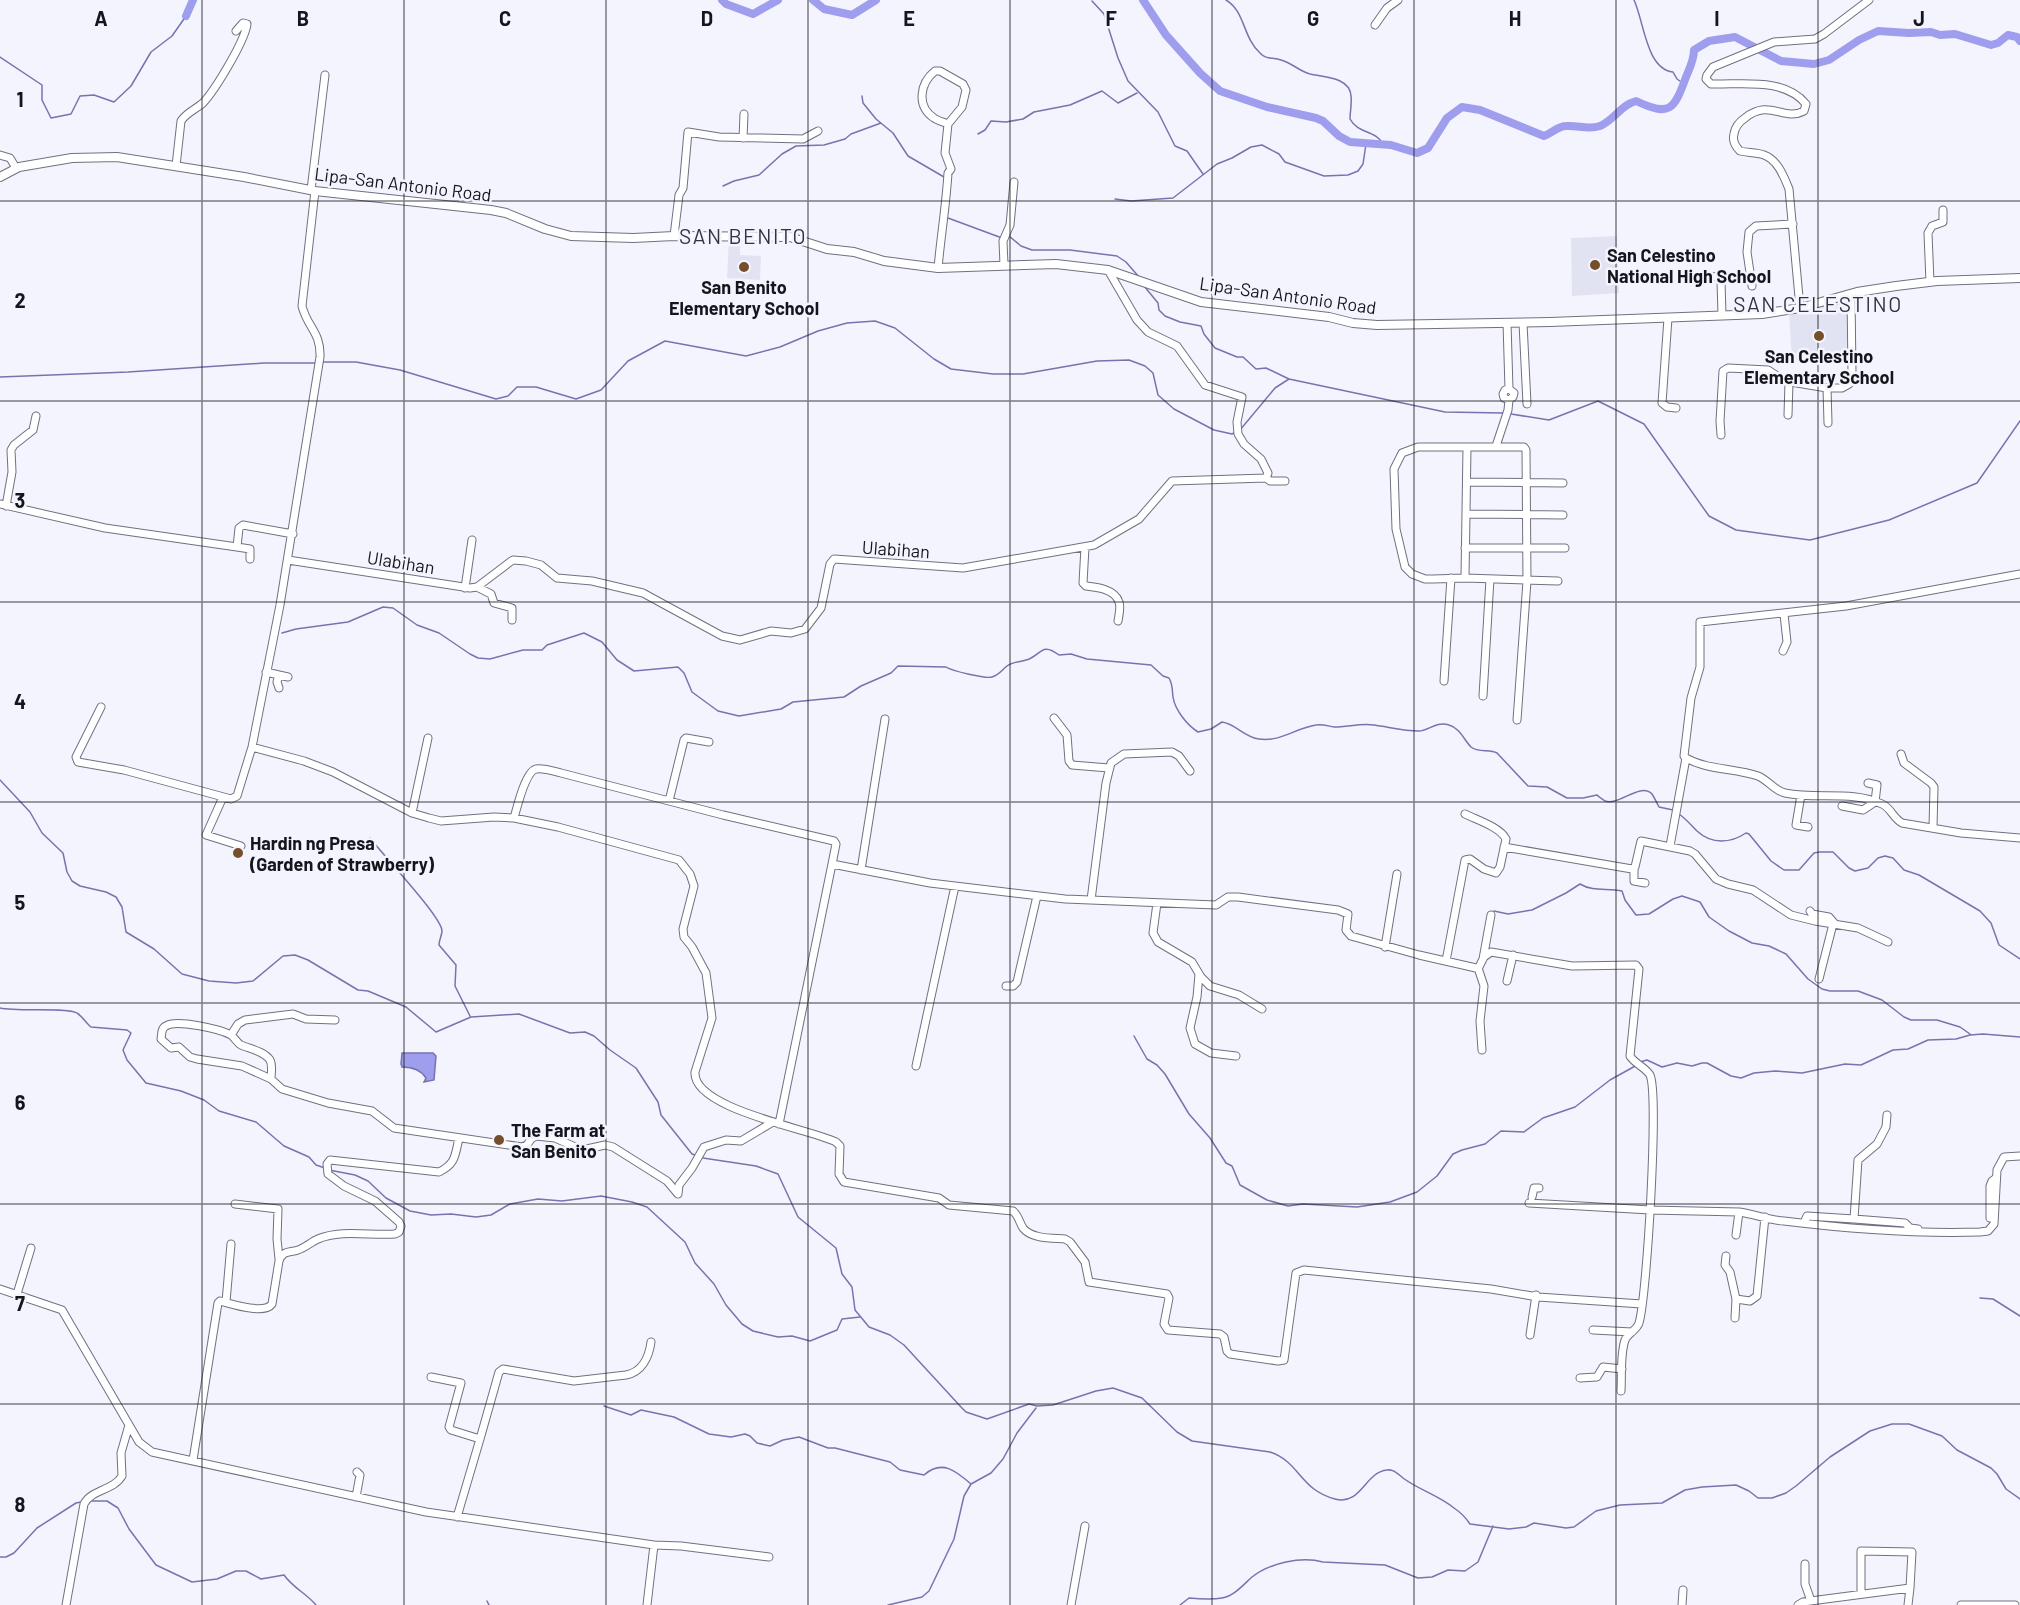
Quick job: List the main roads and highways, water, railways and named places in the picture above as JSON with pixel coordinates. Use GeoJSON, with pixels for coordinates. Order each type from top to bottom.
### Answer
{"type":"FeatureCollection","features":[{"type":"Feature","properties":{"kind":"main road","name":"Lipa-San Antonio Road"},"geometry":{"type":"LineString","coordinates":[[0,177],[16,168],[72,158],[117,157],[244,177],[313,191],[491,210],[571,236],[790,237],[827,249],[854,252],[884,261],[938,268],[1056,264],[1108,270],[1202,302],[1377,325],[1523,323],[1762,314],[1800,308],[1851,294],[1930,282],[2020,278]]}},
{"type":"Feature","properties":{"kind":"waterway"},"geometry":{"type":"LineString","coordinates":[[186,16],[193,0]]}},
{"type":"Feature","properties":{"kind":"waterway"},"geometry":{"type":"LineString","coordinates":[[722,0],[726,4],[753,14],[778,0]]}},
{"type":"Feature","properties":{"kind":"waterway"},"geometry":{"type":"LineString","coordinates":[[813,0],[824,9],[852,15],[876,0]]}},
{"type":"Feature","properties":{"kind":"waterway"},"geometry":{"type":"LineString","coordinates":[[1143,0],[1166,35],[1200,73],[1220,91],[1267,107],[1316,118],[1350,142],[1391,145],[1417,153],[1428,148],[1447,118],[1462,107],[1480,110],[1544,136],[1563,126],[1591,128],[1600,126],[1636,101],[1656,109],[1664,109],[1674,103],[1678,97],[1693,60],[1694,50],[1709,41],[1735,37],[1781,61],[1814,64],[1829,60],[1859,40],[1878,31],[1955,34],[1991,45],[1998,43],[2008,35],[2017,37],[2020,41]]}},
{"type":"Feature","properties":{"kind":"waterway"},"geometry":{"type":"LineString","coordinates":[[1226,0],[1237,11],[1250,40],[1262,55],[1285,61],[1302,71],[1335,79],[1346,85],[1351,96],[1350,119],[1353,124],[1376,136],[1383,144]]}},
{"type":"Feature","properties":{"kind":"waterway"},"geometry":{"type":"LineString","coordinates":[[1634,0],[1651,53],[1664,69],[1673,72],[1684,84]]}},
{"type":"Feature","properties":{"kind":"waterway"},"geometry":{"type":"LineString","coordinates":[[1092,1],[1104,14],[1128,81],[1158,112],[1175,146],[1187,151],[1203,174]]}},
{"type":"Feature","properties":{"kind":"waterway"},"geometry":{"type":"LineString","coordinates":[[0,57],[42,85],[42,100],[51,118],[71,114],[80,96],[94,95],[114,102],[131,86],[151,52],[172,36],[186,16]]}},
{"type":"Feature","properties":{"kind":"waterway"},"geometry":{"type":"LineString","coordinates":[[978,134],[985,130],[991,121],[1006,122],[1023,119],[1034,112],[1070,105],[1102,91],[1118,103],[1137,93]]}},
{"type":"Feature","properties":{"kind":"waterway"},"geometry":{"type":"LineString","coordinates":[[862,96],[863,103],[876,119],[893,133],[908,156],[944,177]]}},
{"type":"Feature","properties":{"kind":"waterway"},"geometry":{"type":"LineString","coordinates":[[723,186],[759,175],[782,154],[796,146],[824,145],[845,139],[851,134],[881,123]]}},
{"type":"Feature","properties":{"kind":"waterway"},"geometry":{"type":"LineString","coordinates":[[1115,199],[1131,201],[1173,198],[1217,164],[1251,147],[1262,145],[1279,154],[1285,162],[1324,176],[1348,175],[1358,171],[1363,164],[1366,144]]}},
{"type":"Feature","properties":{"kind":"waterway"},"geometry":{"type":"LineString","coordinates":[[948,218],[1002,238]]}},
{"type":"Feature","properties":{"kind":"waterway"},"geometry":{"type":"LineString","coordinates":[[1009,236],[1021,246],[1032,250],[1070,250],[1117,256],[1126,262],[1139,277]]}},
{"type":"Feature","properties":{"kind":"waterway"},"geometry":{"type":"LineString","coordinates":[[1144,286],[1165,316],[1201,326],[1215,348],[1237,357],[1243,357],[1256,369],[1266,368],[1289,379],[1445,412],[1503,413]]}},
{"type":"Feature","properties":{"kind":"waterway"},"geometry":{"type":"LineString","coordinates":[[322,362],[356,362],[400,370],[496,399],[508,396],[517,387],[536,387],[576,399],[601,390],[628,361],[665,341],[746,356],[780,347],[818,331],[847,323],[875,321],[895,328],[934,359],[951,369],[993,374],[1023,374],[1097,361],[1129,360],[1145,366],[1153,373],[1158,395],[1174,409],[1214,430],[1232,434],[1236,432]]}},
{"type":"Feature","properties":{"kind":"waterway"},"geometry":{"type":"LineString","coordinates":[[0,377],[264,363],[317,363]]}},
{"type":"Feature","properties":{"kind":"waterway"},"geometry":{"type":"LineString","coordinates":[[1240,430],[1275,388],[1289,379]]}},
{"type":"Feature","properties":{"kind":"waterway"},"geometry":{"type":"LineString","coordinates":[[1511,414],[1549,420],[1598,401],[1644,424],[1709,516],[1736,530],[1810,540],[1889,520],[1977,483],[2020,421]]}},
{"type":"Feature","properties":{"kind":"waterway"},"geometry":{"type":"LineString","coordinates":[[282,633],[348,622],[383,607],[393,608],[417,625],[439,633],[478,658],[490,659],[523,650],[542,650],[547,645],[584,633],[602,642],[617,660],[634,671],[678,667],[684,673],[692,692],[718,711],[739,716],[781,709],[793,702],[844,697],[861,686],[891,673],[898,666],[946,667],[955,671],[992,677],[1009,665],[1031,658],[1048,649],[1059,655],[1071,654],[1087,659],[1151,665],[1163,676],[1169,678],[1176,707],[1198,732],[1211,729],[1222,722],[1254,738],[1267,739],[1282,737],[1318,725],[1334,727],[1369,725],[1419,731],[1444,724],[1456,729],[1474,749],[1497,753],[1528,786],[1547,787],[1567,798],[1597,795],[1611,802],[1636,792],[1647,791],[1652,794],[1659,807],[1673,810]]}},
{"type":"Feature","properties":{"kind":"waterway"},"geometry":{"type":"LineString","coordinates":[[0,780],[30,812],[42,833],[63,853],[67,872],[72,881],[80,886],[106,892],[116,897],[122,907],[126,932],[154,949],[182,974],[209,981],[236,983],[253,981],[283,956],[295,955],[308,960],[358,990],[368,991],[406,1007],[436,1032],[471,1017],[519,1014],[570,1033],[585,1032],[594,1036],[636,1068],[658,1102],[661,1115],[695,1155]]}},
{"type":"Feature","properties":{"kind":"waterway"},"geometry":{"type":"LineString","coordinates":[[1679,814],[1709,839],[1721,841],[1749,834],[1771,861],[1784,870],[1799,870],[1814,853],[1819,852],[1833,852],[1855,871],[1868,868],[1878,858],[1885,856],[1893,858],[1904,870],[1919,875],[1980,911],[1991,923],[1999,945],[2020,959]]}},
{"type":"Feature","properties":{"kind":"waterway"},"geometry":{"type":"LineString","coordinates":[[370,838],[439,924],[442,931],[439,945],[456,965],[455,986],[470,1016]]}},
{"type":"Feature","properties":{"kind":"waterway"},"geometry":{"type":"LineString","coordinates":[[1494,911],[1508,914],[1532,910],[1580,884],[1595,889],[1622,891],[1625,900],[1636,915],[1649,914],[1682,896],[1700,902],[1709,917],[1729,931],[1752,943],[1769,946],[1786,954],[1808,979],[1822,989],[1858,991],[1882,1000],[1911,1020],[1937,1020],[1960,1027],[1970,1034]]}},
{"type":"Feature","properties":{"kind":"waterway"},"geometry":{"type":"LineString","coordinates":[[0,1008],[72,1011],[79,1014],[91,1027],[127,1030],[131,1033],[123,1050],[127,1060],[146,1083],[181,1091],[204,1100],[219,1111],[256,1122],[284,1146],[309,1157],[316,1165],[325,1168]]}},
{"type":"Feature","properties":{"kind":"waterway"},"geometry":{"type":"LineString","coordinates":[[1640,1062],[1647,1060],[1662,1067],[1677,1063],[1692,1066],[1707,1063],[1731,1076],[1741,1078],[1754,1073],[1775,1071],[1802,1073],[1845,1064],[1861,1065],[1893,1050],[1908,1049],[1928,1040],[1956,1039],[1983,1034],[2020,1037]]}},
{"type":"Feature","properties":{"kind":"waterway"},"geometry":{"type":"LineString","coordinates":[[1134,1036],[1147,1059],[1165,1074],[1189,1114],[1210,1138],[1226,1163],[1232,1166],[1240,1185],[1267,1200],[1288,1206],[1303,1204],[1357,1207],[1390,1202],[1417,1192],[1437,1176],[1453,1154],[1485,1144],[1501,1131],[1524,1132],[1543,1118],[1575,1107],[1610,1080],[1637,1065]]}},
{"type":"Feature","properties":{"kind":"waterway"},"geometry":{"type":"LineString","coordinates":[[703,1158],[756,1166],[778,1174],[798,1217],[836,1248],[842,1274],[852,1287],[855,1310],[869,1327],[890,1335],[904,1345],[966,1412],[987,1419],[1029,1404],[1053,1405],[1113,1388],[1142,1398],[1177,1432],[1192,1441],[1270,1452],[1280,1457],[1323,1495],[1344,1500],[1351,1498],[1373,1476],[1392,1470],[1448,1503],[1470,1524],[1509,1529],[1526,1527],[1534,1523],[1574,1527],[1596,1511],[1620,1505],[1662,1503],[1685,1490],[1702,1487],[1736,1485],[1758,1498],[1772,1498],[1786,1493],[1830,1457],[1870,1431],[1892,1424],[1909,1424],[1942,1436],[1957,1450],[1991,1468],[2006,1489],[2020,1499]]}},
{"type":"Feature","properties":{"kind":"waterway"},"geometry":{"type":"LineString","coordinates":[[329,1170],[355,1175],[368,1181],[386,1198],[410,1211],[431,1215],[451,1214],[476,1217],[491,1215],[510,1204],[538,1199],[562,1201],[601,1196],[632,1202],[647,1207],[685,1242],[695,1263],[714,1284],[726,1305],[742,1324],[753,1331],[778,1337],[792,1336],[810,1341],[837,1330],[842,1319],[860,1317]]}},
{"type":"Feature","properties":{"kind":"waterway"},"geometry":{"type":"LineString","coordinates":[[1980,1298],[1993,1299],[2020,1316]]}},
{"type":"Feature","properties":{"kind":"waterway"},"geometry":{"type":"LineString","coordinates":[[604,1406],[631,1415],[641,1410],[674,1417],[709,1434],[731,1437],[745,1434],[757,1443],[770,1446],[783,1440],[799,1437],[828,1448],[890,1462],[900,1470],[924,1475],[931,1470],[943,1467],[954,1471],[971,1484]]}},
{"type":"Feature","properties":{"kind":"waterway"},"geometry":{"type":"LineString","coordinates":[[888,1605],[922,1597],[929,1591],[954,1539],[964,1496],[971,1484],[991,1473],[1003,1459],[1017,1433],[1036,1408]]}},
{"type":"Feature","properties":{"kind":"waterway"},"geometry":{"type":"LineString","coordinates":[[89,1501],[107,1501],[118,1508],[129,1529],[156,1565],[192,1582],[217,1579],[236,1571],[246,1571],[261,1579],[284,1575],[316,1605]]}},
{"type":"Feature","properties":{"kind":"waterway"},"geometry":{"type":"LineString","coordinates":[[0,1557],[14,1553],[37,1528],[81,1502]]}},
{"type":"Feature","properties":{"kind":"waterway"},"geometry":{"type":"LineString","coordinates":[[1180,1605],[1189,1598],[1226,1597],[1259,1572],[1296,1560],[1385,1565],[1418,1578],[1432,1577],[1448,1570],[1465,1571],[1478,1562],[1493,1526]]}},
{"type":"Feature","properties":{"kind":"waterway"},"geometry":{"type":"LineString","coordinates":[[487,1601],[489,1605]]}},
{"type":"Feature","properties":{"kind":"place","name":"San Celestino National High School"},"geometry":{"type":"Point","coordinates":[1595,265]}},
{"type":"Feature","properties":{"kind":"place","name":"San Benito Elementary School"},"geometry":{"type":"Point","coordinates":[744,267]}},
{"type":"Feature","properties":{"kind":"place","name":"San Celestino Elementary School"},"geometry":{"type":"Point","coordinates":[1819,336]}},
{"type":"Feature","properties":{"kind":"place","name":"Hardin ng Presa (Garden of Strawberry)"},"geometry":{"type":"Point","coordinates":[238,853]}},
{"type":"Feature","properties":{"kind":"place","name":"The Farm at San Benito"},"geometry":{"type":"Point","coordinates":[499,1140]}},
{"type":"Feature","properties":{"kind":"district","name":"SAN BENITO"},"geometry":{"type":"Point","coordinates":[743,235]}},
{"type":"Feature","properties":{"kind":"district","name":"SAN CELESTINO"},"geometry":{"type":"Point","coordinates":[1818,303]}}]}
